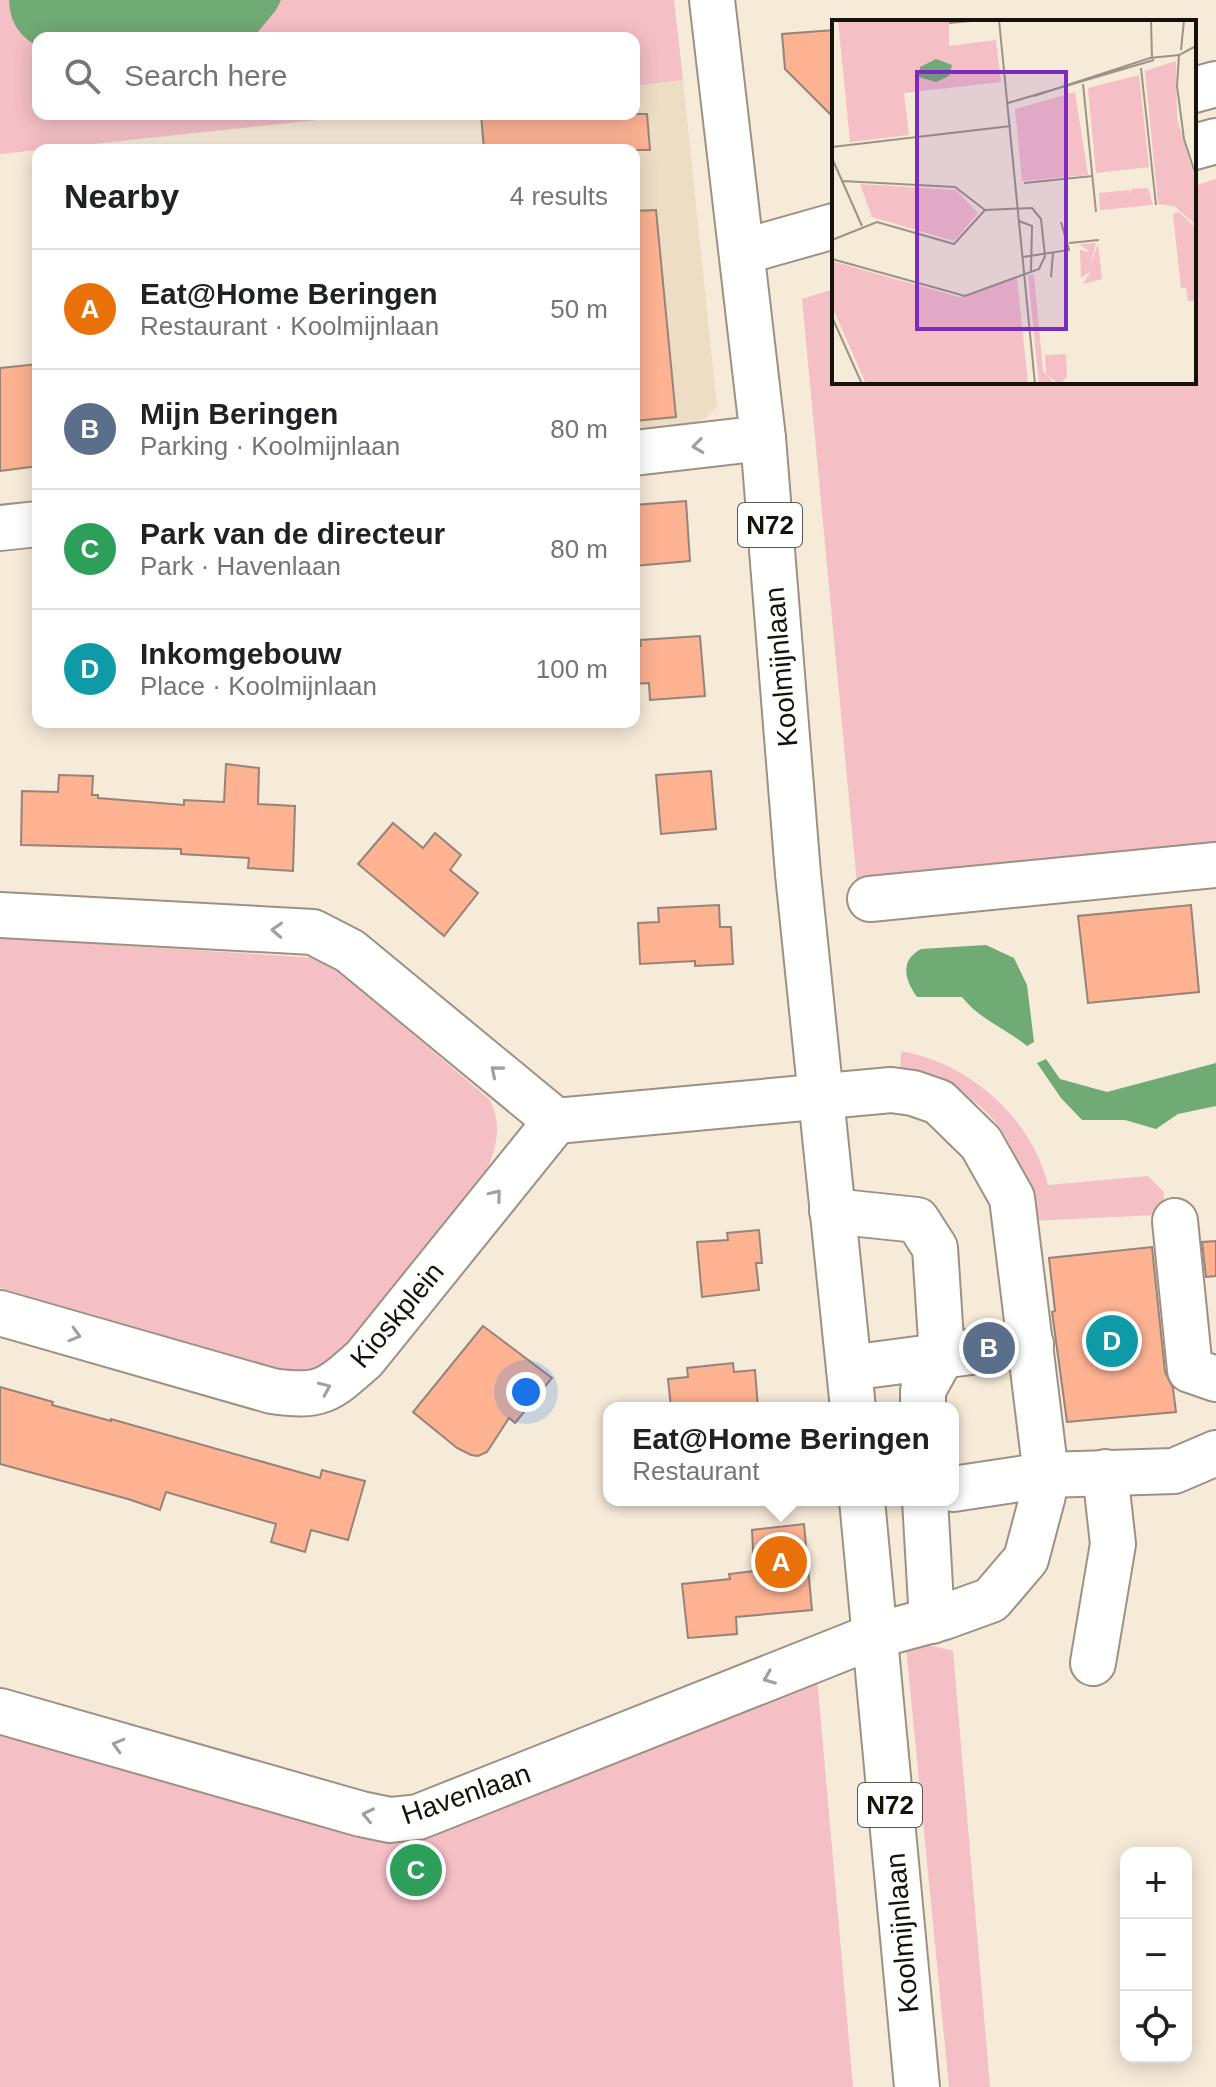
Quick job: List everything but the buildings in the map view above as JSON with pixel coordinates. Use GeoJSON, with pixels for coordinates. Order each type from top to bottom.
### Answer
{"type":"FeatureCollection","features":[{"type":"Feature","properties":{"kind":"street","name":"Koolmijnlaan"},"geometry":{"type":"LineString","coordinates":[[712,0],[763,438],[797,859],[851,1388]]}},
{"type":"Feature","properties":{"kind":"street"},"geometry":{"type":"LineString","coordinates":[[1196,89],[1216,84]]}},
{"type":"Feature","properties":{"kind":"street"},"geometry":{"type":"LineString","coordinates":[[1196,146],[1216,141]]}},
{"type":"Feature","properties":{"kind":"street"},"geometry":{"type":"LineString","coordinates":[[742,252],[832,227]]}},
{"type":"Feature","properties":{"kind":"street"},"geometry":{"type":"LineString","coordinates":[[640,452],[763,438]]}},
{"type":"Feature","properties":{"kind":"street"},"geometry":{"type":"LineString","coordinates":[[0,528],[32,525]]}},
{"type":"Feature","properties":{"kind":"street"},"geometry":{"type":"LineString","coordinates":[[870,899],[1216,865]]}},
{"type":"Feature","properties":{"kind":"street"},"geometry":{"type":"LineString","coordinates":[[0,915],[313,932],[350,951],[556,1121],[891,1090],[913,1093],[939,1102],[981,1143],[1012,1198],[1046,1475],[1026,1559],[991,1600],[932,1621],[874,1636]]}},
{"type":"Feature","properties":{"kind":"street","name":"Kioskplein"},"geometry":{"type":"LineString","coordinates":[[0,1313],[272,1391],[303,1395],[322,1391],[336,1384],[364,1359],[556,1121]]}},
{"type":"Feature","properties":{"kind":"street"},"geometry":{"type":"LineString","coordinates":[[832,1211],[917,1220],[935,1248],[942,1356],[923,1390],[923,1402]]}},
{"type":"Feature","properties":{"kind":"street"},"geometry":{"type":"LineString","coordinates":[[1175,1221],[1190,1370],[1216,1379]]}},
{"type":"Feature","properties":{"kind":"street"},"geometry":{"type":"LineString","coordinates":[[851,1388],[942,1356],[1031,1344]]}},
{"type":"Feature","properties":{"kind":"street"},"geometry":{"type":"LineString","coordinates":[[959,1488],[1046,1475],[1174,1471],[1216,1453]]}},
{"type":"Feature","properties":{"kind":"street"},"geometry":{"type":"LineString","coordinates":[[1093,1663],[1113,1544],[1105,1472]]}},
{"type":"Feature","properties":{"kind":"street","name":"Koolmijnlaan"},"geometry":{"type":"LineString","coordinates":[[868,1506],[874,1636],[917,2087]]}},
{"type":"Feature","properties":{"kind":"street"},"geometry":{"type":"LineString","coordinates":[[925,1506],[932,1621]]}},
{"type":"Feature","properties":{"kind":"street","name":"Havenlaan"},"geometry":{"type":"LineString","coordinates":[[0,1711],[390,1820],[418,1817],[874,1636]]}},
{"type":"Feature","properties":{"kind":"shaded area"},"geometry":{"type":"Polygon","coordinates":[[[0,0],[674,0],[683,80],[640,85],[640,32],[32,32],[32,120],[317,120],[93,144],[32,144],[32,151],[0,154],[0,0]]]}},
{"type":"Feature","properties":{"kind":"shaded area"},"geometry":{"type":"Polygon","coordinates":[[[9,0],[281,0],[258,32],[32,32],[32,42],[17,28],[9,0]]]}},
{"type":"Feature","properties":{"kind":"shaded area"},"geometry":{"type":"Polygon","coordinates":[[[683,80],[717,407],[706,418],[693,424],[640,429],[640,144],[634,144],[634,120],[640,120],[640,85],[683,80]]]}},
{"type":"Feature","properties":{"kind":"shaded area"},"geometry":{"type":"Polygon","coordinates":[[[1216,179],[1216,852],[857,884],[802,299],[832,290],[832,384],[1196,384],[1196,185],[1216,179]]]}},
{"type":"Feature","properties":{"kind":"shaded area"},"geometry":{"type":"Polygon","coordinates":[[[0,938],[318,958],[334,967],[490,1100],[497,1133],[488,1167],[329,1365],[300,1375],[0,1288],[0,938]]]}},
{"type":"Feature","properties":{"kind":"shaded area"},"geometry":{"type":"Polygon","coordinates":[[[986,945],[1014,958],[1027,985],[1034,1042],[1027,1046],[976,1011],[962,997],[917,997],[909,984],[906,971],[909,959],[921,949],[986,945]]]}},
{"type":"Feature","properties":{"kind":"shaded area"},"geometry":{"type":"Polygon","coordinates":[[[901,1051],[950,1067],[994,1097],[1027,1137],[1040,1160],[1048,1185],[1148,1176],[1164,1192],[1163,1207],[1156,1215],[1029,1221],[1019,1171],[1000,1128],[976,1103],[953,1088],[929,1080],[900,1077],[901,1051]]]}},
{"type":"Feature","properties":{"kind":"shaded area"},"geometry":{"type":"Polygon","coordinates":[[[1046,1059],[1060,1079],[1107,1092],[1216,1063],[1216,1106],[1178,1114],[1156,1129],[1125,1120],[1082,1120],[1061,1098],[1037,1063],[1046,1059]]]}},
{"type":"Feature","properties":{"kind":"shaded area"},"geometry":{"type":"Polygon","coordinates":[[[925,1644],[953,1651],[990,2087],[949,2087],[906,1647],[925,1644]]]}},
{"type":"Feature","properties":{"kind":"shaded area"},"geometry":{"type":"Polygon","coordinates":[[[817,1677],[853,2087],[0,2087],[0,1729],[342,1827],[817,1677]]]}},
{"type":"Feature","properties":{"kind":"place","name":"Inkomgebouw"},"geometry":{"type":"Point","coordinates":[1112,1341]}},
{"type":"Feature","properties":{"kind":"place","name":"Mijn Beringen"},"geometry":{"type":"Point","coordinates":[989,1348]}},
{"type":"Feature","properties":{"kind":"place","name":"Eat@Home Beringen"},"geometry":{"type":"Point","coordinates":[781,1562]}},
{"type":"Feature","properties":{"kind":"place","name":"Park van de directeur"},"geometry":{"type":"Point","coordinates":[416,1870]}}]}
